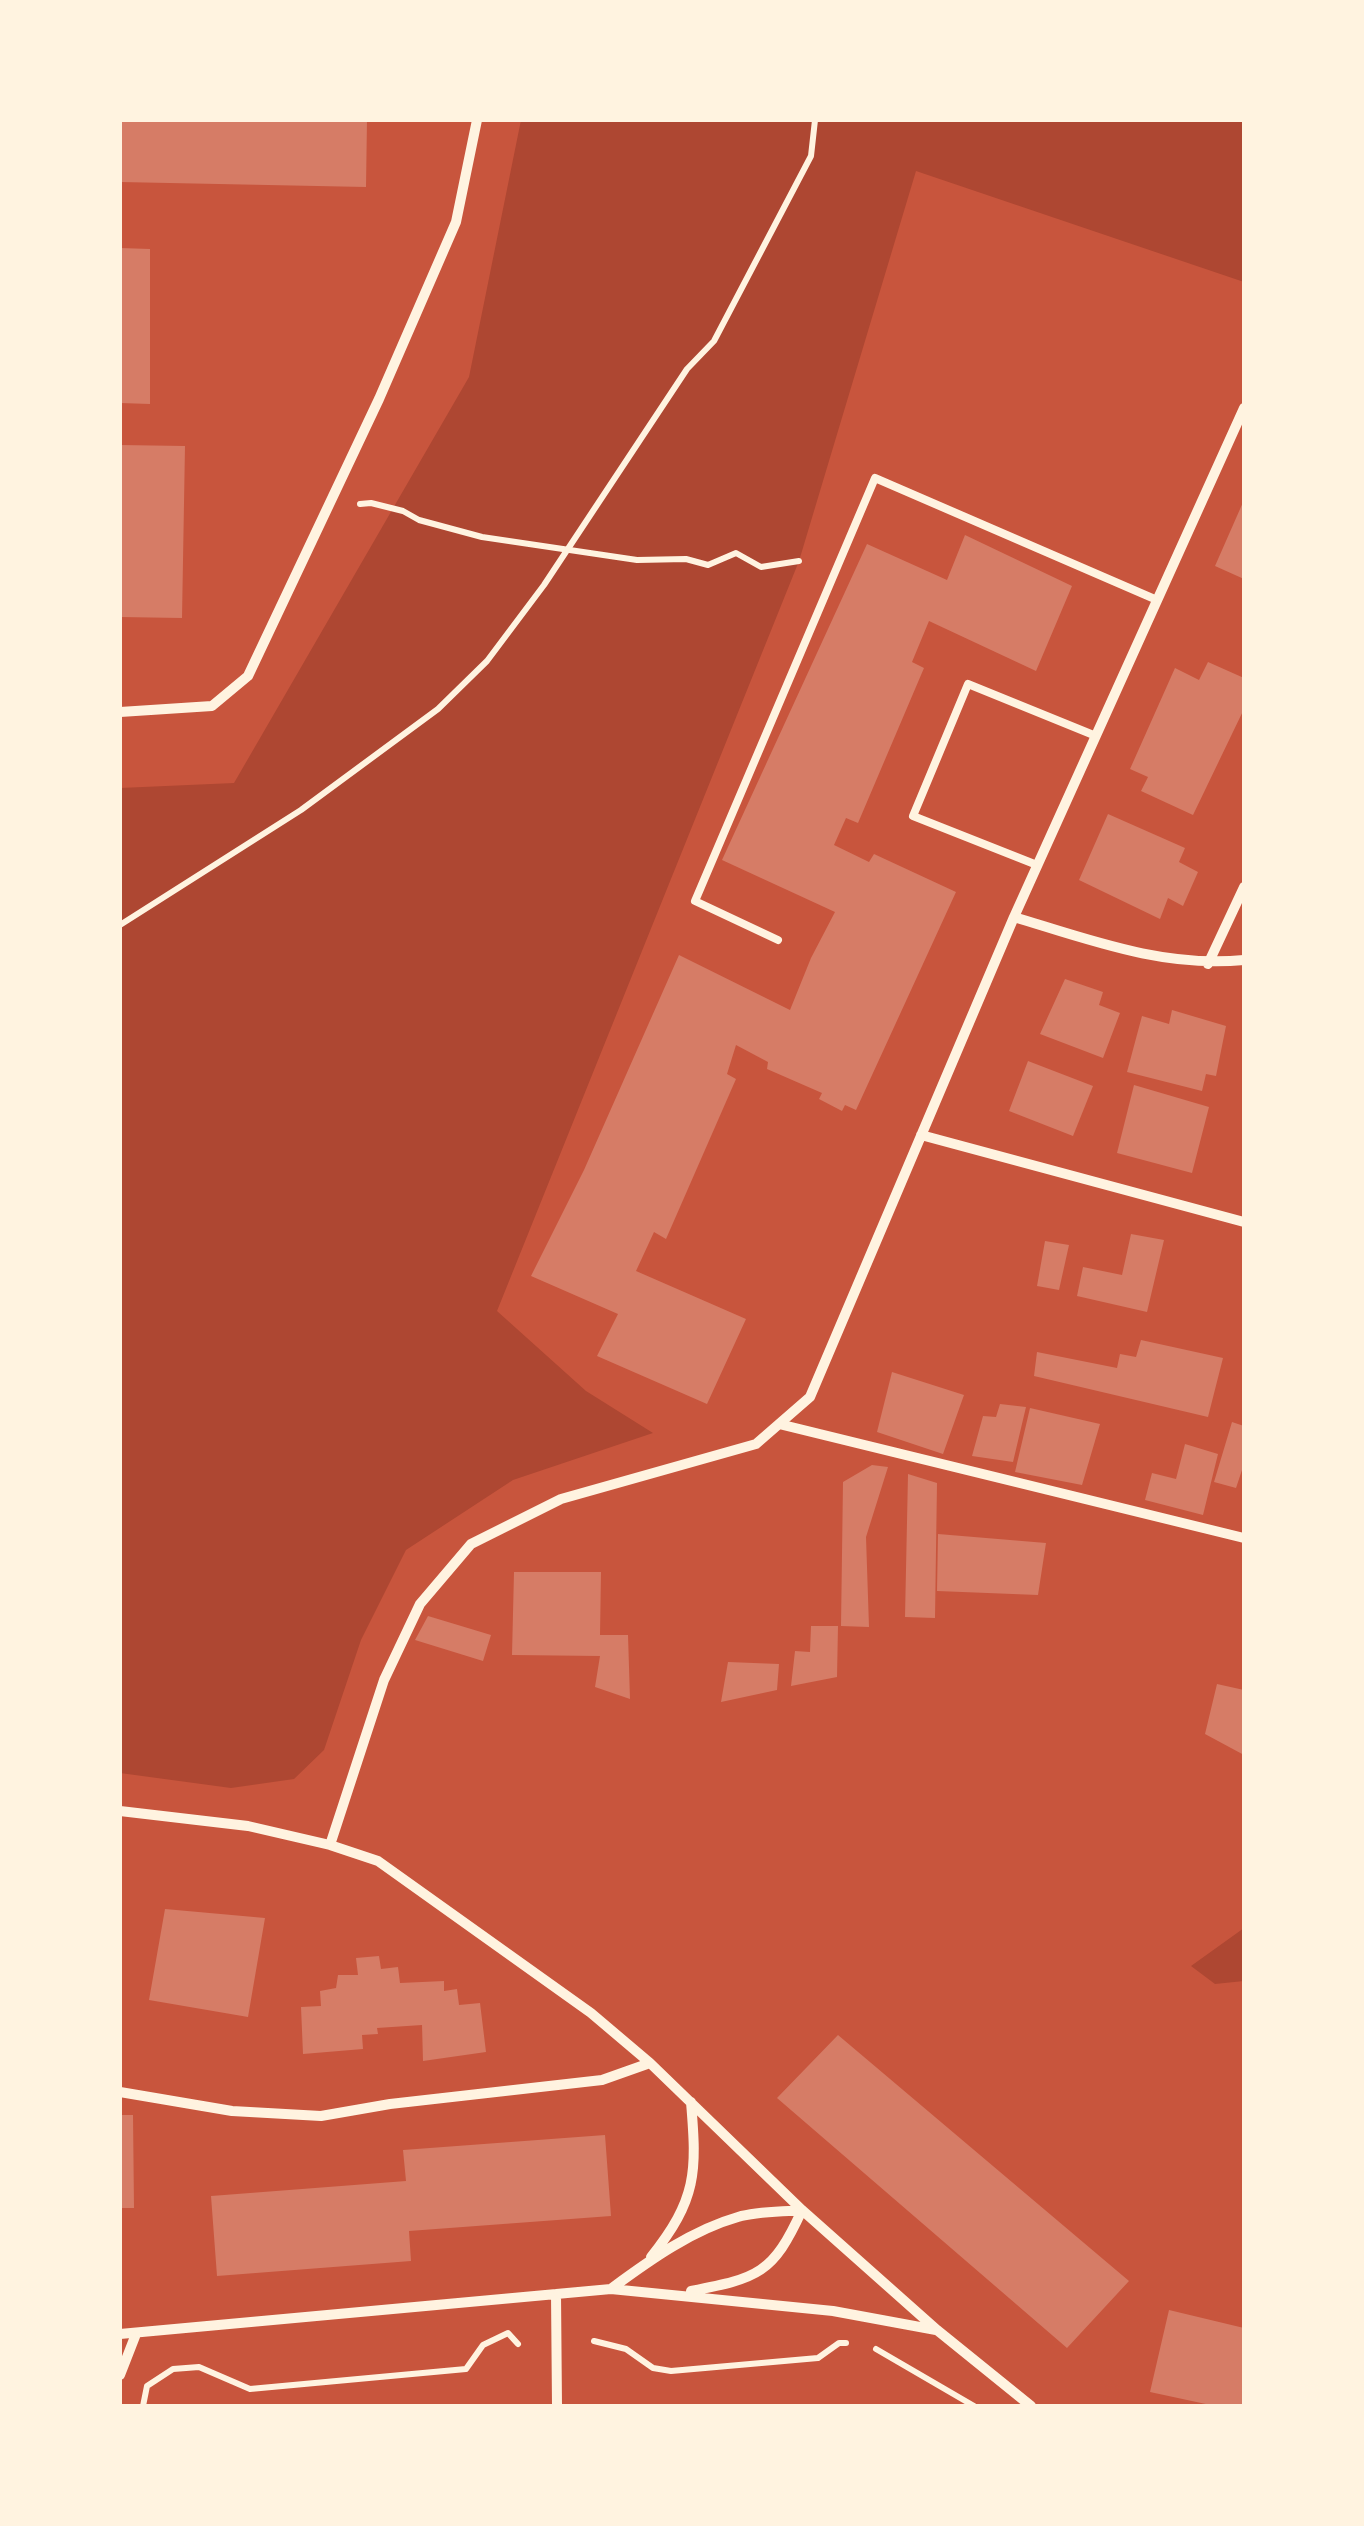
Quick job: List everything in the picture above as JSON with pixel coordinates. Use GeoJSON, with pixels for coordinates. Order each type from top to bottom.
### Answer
{"type":"FeatureCollection","features":[{"type":"Feature","properties":{"kind":"street"},"geometry":{"type":"LineString","coordinates":[[120,712],[212,706],[248,676],[329,507],[456,222],[477,120]]}},
{"type":"Feature","properties":{"kind":"street"},"geometry":{"type":"LineString","coordinates":[[330,1845],[384,1680],[420,1604],[470,1544],[560,1500],[756,1444],[810,1396],[1014,916],[1244,408]]}},
{"type":"Feature","properties":{"kind":"street"},"geometry":{"type":"LineString","coordinates":[[1208,964],[1244,887]]}},
{"type":"Feature","properties":{"kind":"street"},"geometry":{"type":"LineString","coordinates":[[1014,916],[1132,954],[1208,964],[1244,960]]}},
{"type":"Feature","properties":{"kind":"street"},"geometry":{"type":"LineString","coordinates":[[921,1135],[1244,1222]]}},
{"type":"Feature","properties":{"kind":"street"},"geometry":{"type":"LineString","coordinates":[[778,1424],[1244,1538]]}},
{"type":"Feature","properties":{"kind":"street"},"geometry":{"type":"LineString","coordinates":[[120,1810],[248,1826],[330,1845],[378,1862],[590,2013],[690,2100],[802,2210],[937,2330],[1031,2406]]}},
{"type":"Feature","properties":{"kind":"street"},"geometry":{"type":"LineString","coordinates":[[120,2092],[232,2111],[320,2116],[390,2104],[602,2080],[650,2063]]}},
{"type":"Feature","properties":{"kind":"street"},"geometry":{"type":"LineString","coordinates":[[648,2262],[676,2227],[689,2198],[696,2160],[690,2100]]}},
{"type":"Feature","properties":{"kind":"street"},"geometry":{"type":"LineString","coordinates":[[612,2288],[698,2234],[740,2217],[802,2210]]}},
{"type":"Feature","properties":{"kind":"street"},"geometry":{"type":"LineString","coordinates":[[680,2293],[737,2282],[765,2268],[785,2248],[802,2210]]}},
{"type":"Feature","properties":{"kind":"street"},"geometry":{"type":"LineString","coordinates":[[120,2334],[612,2288],[833,2311],[937,2330]]}},
{"type":"Feature","properties":{"kind":"street"},"geometry":{"type":"LineString","coordinates":[[556,2294],[557,2406]]}},
{"type":"Feature","properties":{"kind":"street"},"geometry":{"type":"LineString","coordinates":[[120,2374],[136,2334]]}},
{"type":"Feature","properties":{"kind":"lane"},"geometry":{"type":"LineString","coordinates":[[778,940],[695,902],[874,478],[1157,600]]}},
{"type":"Feature","properties":{"kind":"lane"},"geometry":{"type":"LineString","coordinates":[[1037,865],[913,816],[968,684],[1096,736]]}},
{"type":"Feature","properties":{"kind":"path"},"geometry":{"type":"LineString","coordinates":[[120,925],[301,810],[438,709],[486,660],[568,550],[687,369],[714,341],[811,156],[815,120]]}},
{"type":"Feature","properties":{"kind":"path"},"geometry":{"type":"LineString","coordinates":[[329,507],[371,502],[482,537],[637,560],[686,559],[708,565],[736,553],[760,567],[799,561]]}},
{"type":"Feature","properties":{"kind":"path"},"geometry":{"type":"LineString","coordinates":[[144,2406],[147,2386],[172,2369],[199,2367],[250,2388],[466,2369],[483,2345],[508,2333],[518,2344]]}},
{"type":"Feature","properties":{"kind":"path"},"geometry":{"type":"LineString","coordinates":[[594,2341],[626,2349],[653,2368],[670,2371],[818,2358],[839,2343],[851,2342]]}},
{"type":"Feature","properties":{"kind":"path"},"geometry":{"type":"LineString","coordinates":[[863,2342],[974,2406]]}},
{"type":"Feature","properties":{"kind":"shaded area"},"geometry":{"type":"Polygon","coordinates":[[[521,120],[1244,120],[1244,282],[916,171],[799,561],[497,1311],[586,1391],[653,1433],[513,1480],[406,1550],[361,1640],[324,1750],[294,1779],[231,1788],[120,1773],[120,788],[234,783],[469,377],[521,120]]]}},
{"type":"Feature","properties":{"kind":"shaded area"},"geometry":{"type":"Polygon","coordinates":[[[1244,1928],[1244,1981],[1215,1984],[1191,1966],[1244,1928]]]}},
{"type":"Feature","properties":{"kind":"building"},"geometry":{"type":"Polygon","coordinates":[[[120,120],[367,120],[366,187],[120,182],[120,120]]]}},
{"type":"Feature","properties":{"kind":"building"},"geometry":{"type":"Polygon","coordinates":[[[120,248],[150,249],[150,404],[120,403],[120,248]]]}},
{"type":"Feature","properties":{"kind":"building"},"geometry":{"type":"Polygon","coordinates":[[[120,445],[185,446],[182,618],[120,617],[120,445]]]}},
{"type":"Feature","properties":{"kind":"building"},"geometry":{"type":"Polygon","coordinates":[[[1244,500],[1244,579],[1215,566],[1244,500]]]}},
{"type":"Feature","properties":{"kind":"building"},"geometry":{"type":"Polygon","coordinates":[[[965,535],[1072,586],[1036,671],[929,621],[912,662],[924,668],[858,823],[846,818],[834,845],[869,862],[874,854],[956,892],[856,1110],[845,1105],[842,1111],[819,1099],[822,1093],[767,1069],[768,1062],[736,1045],[727,1074],[736,1079],[666,1239],[654,1232],[636,1271],[746,1319],[707,1404],[597,1356],[618,1314],[531,1276],[584,1170],[679,955],[790,1010],[835,912],[722,860],[867,544],[947,580],[965,535]]]}},
{"type":"Feature","properties":{"kind":"building"},"geometry":{"type":"Polygon","coordinates":[[[1208,662],[1244,678],[1244,709],[1193,815],[1141,791],[1148,777],[1130,769],[1175,668],[1199,680],[1208,662]]]}},
{"type":"Feature","properties":{"kind":"building"},"geometry":{"type":"Polygon","coordinates":[[[1108,814],[1185,848],[1179,862],[1198,872],[1183,906],[1168,898],[1160,919],[1079,880],[1108,814]]]}},
{"type":"Feature","properties":{"kind":"building"},"geometry":{"type":"Polygon","coordinates":[[[1065,979],[1103,992],[1099,1005],[1120,1013],[1103,1058],[1040,1034],[1065,979]]]}},
{"type":"Feature","properties":{"kind":"building"},"geometry":{"type":"Polygon","coordinates":[[[1172,1010],[1226,1026],[1216,1076],[1206,1074],[1202,1091],[1127,1072],[1142,1016],[1169,1024],[1172,1010]]]}},
{"type":"Feature","properties":{"kind":"building"},"geometry":{"type":"Polygon","coordinates":[[[1028,1061],[1093,1086],[1073,1136],[1009,1111],[1028,1061]]]}},
{"type":"Feature","properties":{"kind":"building"},"geometry":{"type":"Polygon","coordinates":[[[1134,1085],[1209,1107],[1192,1173],[1117,1153],[1134,1085]]]}},
{"type":"Feature","properties":{"kind":"building"},"geometry":{"type":"Polygon","coordinates":[[[1131,1234],[1164,1240],[1147,1312],[1077,1296],[1083,1267],[1122,1275],[1131,1234]]]}},
{"type":"Feature","properties":{"kind":"building"},"geometry":{"type":"Polygon","coordinates":[[[1045,1241],[1069,1245],[1059,1290],[1037,1286],[1045,1241]]]}},
{"type":"Feature","properties":{"kind":"building"},"geometry":{"type":"Polygon","coordinates":[[[1141,1340],[1223,1358],[1208,1417],[1034,1376],[1037,1352],[1117,1368],[1120,1354],[1136,1357],[1141,1340]]]}},
{"type":"Feature","properties":{"kind":"building"},"geometry":{"type":"Polygon","coordinates":[[[892,1372],[964,1395],[943,1454],[877,1432],[892,1372]]]}},
{"type":"Feature","properties":{"kind":"building"},"geometry":{"type":"Polygon","coordinates":[[[1000,1404],[1026,1407],[1013,1462],[972,1456],[983,1416],[996,1417],[1000,1404]]]}},
{"type":"Feature","properties":{"kind":"building"},"geometry":{"type":"Polygon","coordinates":[[[1030,1408],[1100,1424],[1082,1485],[1015,1472],[1030,1408]]]}},
{"type":"Feature","properties":{"kind":"building"},"geometry":{"type":"Polygon","coordinates":[[[1232,1422],[1244,1426],[1244,1464],[1236,1488],[1214,1482],[1232,1422]]]}},
{"type":"Feature","properties":{"kind":"building"},"geometry":{"type":"Polygon","coordinates":[[[1185,1444],[1218,1454],[1203,1515],[1145,1500],[1152,1473],[1176,1479],[1185,1444]]]}},
{"type":"Feature","properties":{"kind":"building"},"geometry":{"type":"Polygon","coordinates":[[[872,1465],[888,1467],[866,1537],[869,1627],[841,1626],[843,1482],[872,1465]]]}},
{"type":"Feature","properties":{"kind":"building"},"geometry":{"type":"Polygon","coordinates":[[[908,1474],[937,1483],[935,1618],[905,1617],[908,1474]]]}},
{"type":"Feature","properties":{"kind":"building"},"geometry":{"type":"Polygon","coordinates":[[[938,1534],[1046,1543],[1038,1595],[937,1591],[938,1534]]]}},
{"type":"Feature","properties":{"kind":"building"},"geometry":{"type":"Polygon","coordinates":[[[514,1572],[601,1572],[600,1635],[628,1635],[630,1699],[595,1687],[600,1656],[512,1655],[514,1572]]]}},
{"type":"Feature","properties":{"kind":"building"},"geometry":{"type":"Polygon","coordinates":[[[428,1616],[491,1635],[483,1661],[415,1640],[428,1616]]]}},
{"type":"Feature","properties":{"kind":"building"},"geometry":{"type":"Polygon","coordinates":[[[811,1626],[838,1626],[837,1677],[791,1686],[795,1651],[810,1652],[811,1626]]]}},
{"type":"Feature","properties":{"kind":"building"},"geometry":{"type":"Polygon","coordinates":[[[728,1662],[779,1664],[777,1690],[721,1702],[728,1662]]]}},
{"type":"Feature","properties":{"kind":"building"},"geometry":{"type":"Polygon","coordinates":[[[1217,1684],[1244,1690],[1244,1755],[1205,1734],[1217,1684]]]}},
{"type":"Feature","properties":{"kind":"building"},"geometry":{"type":"Polygon","coordinates":[[[165,1909],[265,1918],[248,2017],[149,2000],[165,1909]]]}},
{"type":"Feature","properties":{"kind":"building"},"geometry":{"type":"Polygon","coordinates":[[[379,1956],[381,1969],[398,1967],[400,1983],[444,1981],[444,1991],[457,1989],[459,2005],[480,2003],[486,2052],[423,2061],[422,2025],[377,2028],[378,2034],[362,2035],[363,2049],[303,2054],[301,2007],[321,2006],[320,1991],[336,1988],[338,1975],[358,1975],[356,1958],[379,1956]]]}},
{"type":"Feature","properties":{"kind":"building"},"geometry":{"type":"Polygon","coordinates":[[[838,2035],[1129,2281],[1067,2348],[777,2098],[838,2035]]]}},
{"type":"Feature","properties":{"kind":"building"},"geometry":{"type":"Polygon","coordinates":[[[120,2115],[133,2115],[134,2208],[120,2208],[120,2115]]]}},
{"type":"Feature","properties":{"kind":"building"},"geometry":{"type":"Polygon","coordinates":[[[605,2135],[611,2216],[409,2231],[411,2261],[217,2276],[211,2196],[406,2181],[403,2150],[605,2135]]]}},
{"type":"Feature","properties":{"kind":"building"},"geometry":{"type":"Polygon","coordinates":[[[1169,2310],[1244,2328],[1244,2406],[1215,2406],[1150,2392],[1169,2310]]]}}]}
